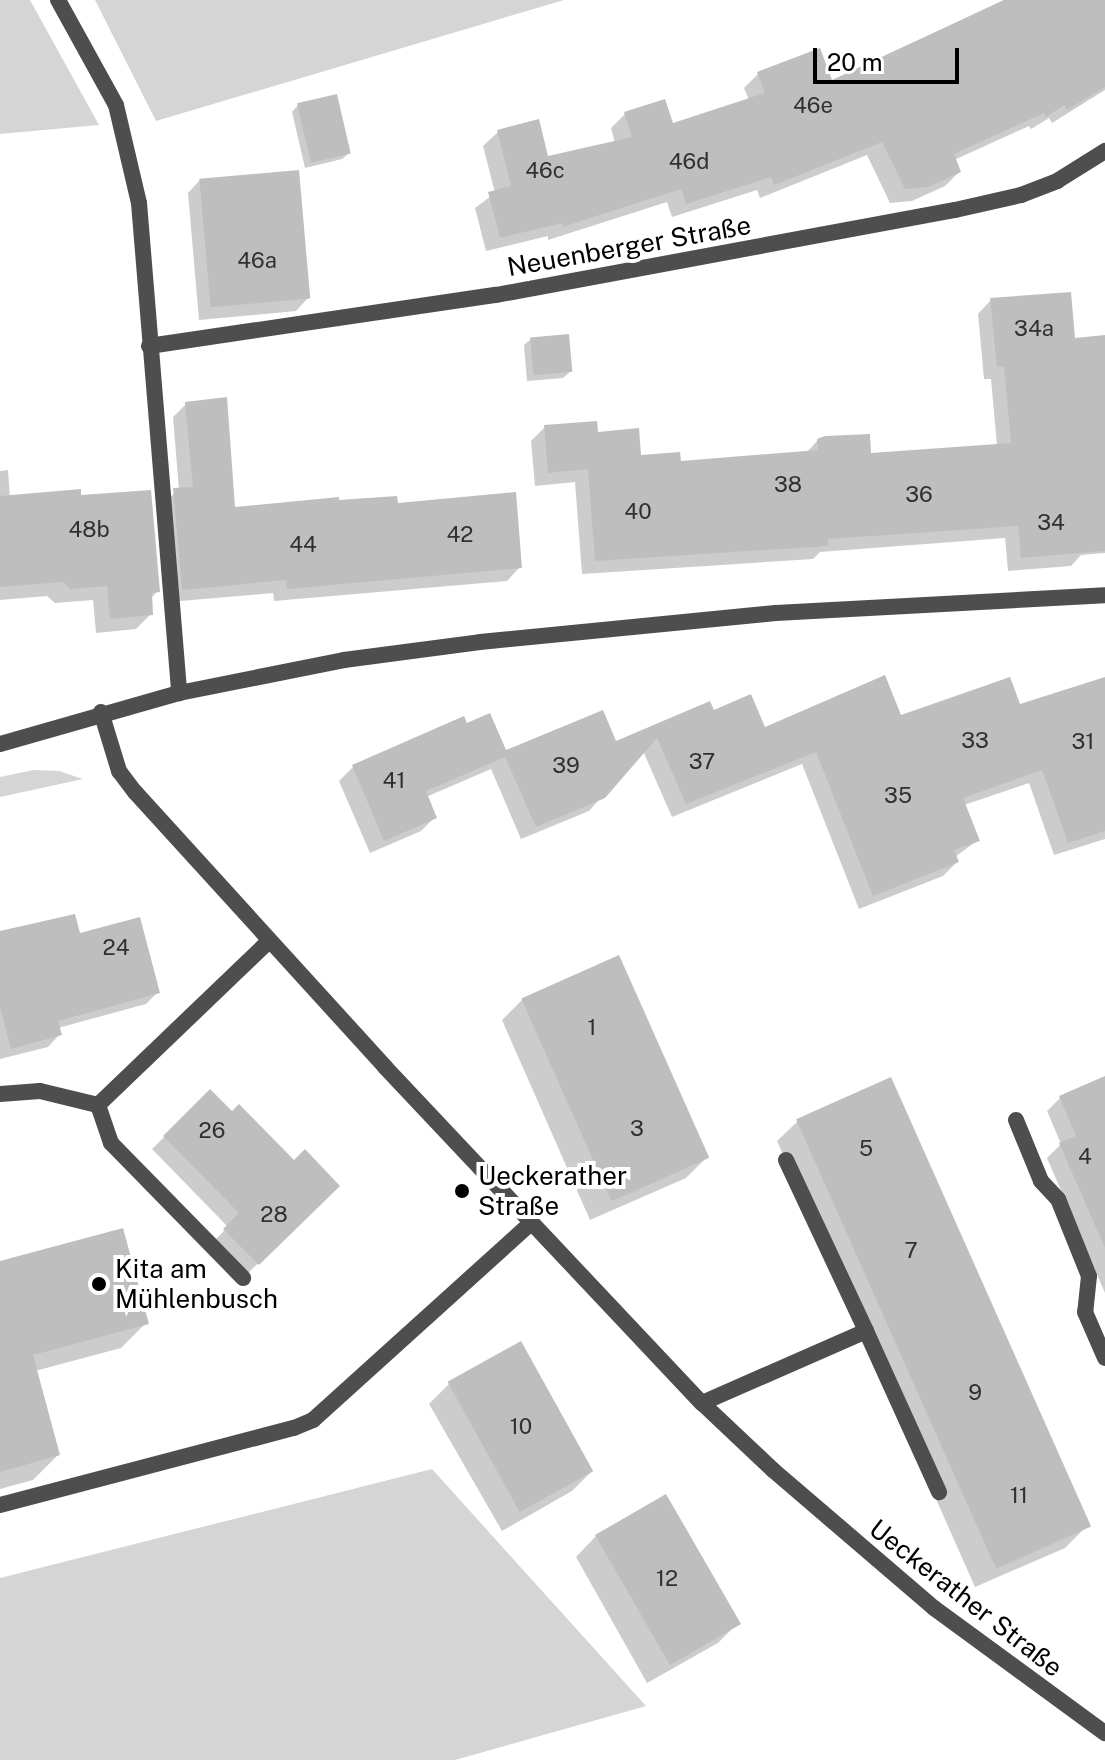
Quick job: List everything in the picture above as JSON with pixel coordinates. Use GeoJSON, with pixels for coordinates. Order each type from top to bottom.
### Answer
{"type":"FeatureCollection","features":[{"type":"Feature","properties":{"kind":"street"},"geometry":{"type":"LineString","coordinates":[[58,0],[116,105],[139,203],[179,693]]}},
{"type":"Feature","properties":{"kind":"street","name":"Neuenberger Straße"},"geometry":{"type":"LineString","coordinates":[[149,346],[496,295],[941,213],[1021,195],[1057,181],[1105,151]]}},
{"type":"Feature","properties":{"kind":"street"},"geometry":{"type":"LineString","coordinates":[[0,744],[101,712],[344,660],[480,642],[776,613],[1105,595]]}},
{"type":"Feature","properties":{"kind":"street","name":"Ueckerather Straße"},"geometry":{"type":"LineString","coordinates":[[101,712],[119,771],[269,941],[702,1403],[773,1470],[934,1608],[1105,1733]]}},
{"type":"Feature","properties":{"kind":"street"},"geometry":{"type":"LineString","coordinates":[[98,1105],[269,941]]}},
{"type":"Feature","properties":{"kind":"street"},"geometry":{"type":"LineString","coordinates":[[0,1094],[40,1091],[98,1105]]}},
{"type":"Feature","properties":{"kind":"street"},"geometry":{"type":"LineString","coordinates":[[98,1105],[111,1143],[243,1278]]}},
{"type":"Feature","properties":{"kind":"street"},"geometry":{"type":"LineString","coordinates":[[1016,1120],[1041,1181],[1058,1199],[1089,1276],[1085,1312],[1105,1358]]}},
{"type":"Feature","properties":{"kind":"street"},"geometry":{"type":"LineString","coordinates":[[786,1160],[939,1492]]}},
{"type":"Feature","properties":{"kind":"street"},"geometry":{"type":"LineString","coordinates":[[0,1505],[294,1428],[313,1420],[531,1223]]}},
{"type":"Feature","properties":{"kind":"street"},"geometry":{"type":"LineString","coordinates":[[702,1403],[866,1331]]}},
{"type":"Feature","properties":{"kind":"shaded area"},"geometry":{"type":"Polygon","coordinates":[[[0,0],[30,0],[99,125],[0,134],[0,0]]]}},
{"type":"Feature","properties":{"kind":"shaded area"},"geometry":{"type":"Polygon","coordinates":[[[95,0],[564,0],[156,121],[95,0]]]}},
{"type":"Feature","properties":{"kind":"shaded area"},"geometry":{"type":"Polygon","coordinates":[[[34,770],[59,771],[83,779],[0,797],[0,777],[34,770]]]}},
{"type":"Feature","properties":{"kind":"shaded area"},"geometry":{"type":"Polygon","coordinates":[[[432,1469],[646,1706],[455,1760],[0,1760],[0,1578],[432,1469]]]}},
{"type":"Feature","properties":{"kind":"building"},"geometry":{"type":"Polygon","coordinates":[[[1004,0],[1105,0],[1105,87],[1067,110],[1064,105],[1046,117],[1044,113],[954,154],[961,172],[928,187],[905,189],[882,142],[774,185],[771,177],[686,204],[681,189],[562,227],[562,223],[500,238],[488,192],[511,186],[497,130],[539,119],[548,156],[632,137],[624,112],[665,99],[673,123],[765,93],[757,72],[820,48],[832,80],[1004,0]]]}},
{"type":"Feature","properties":{"kind":"building"},"geometry":{"type":"Polygon","coordinates":[[[337,94],[351,153],[311,163],[297,103],[337,94]]]}},
{"type":"Feature","properties":{"kind":"building"},"geometry":{"type":"Polygon","coordinates":[[[299,170],[310,299],[211,307],[199,179],[299,170]]]}},
{"type":"Feature","properties":{"kind":"building"},"geometry":{"type":"Polygon","coordinates":[[[1071,292],[1075,338],[1105,335],[1105,551],[1021,558],[1018,526],[828,539],[828,546],[595,561],[588,469],[548,473],[544,425],[597,421],[598,432],[639,428],[641,455],[680,452],[681,461],[818,450],[817,439],[825,436],[870,434],[871,453],[1011,443],[1004,366],[997,367],[990,298],[1071,292]]]}},
{"type":"Feature","properties":{"kind":"building"},"geometry":{"type":"Polygon","coordinates":[[[569,334],[572,372],[533,375],[530,337],[569,334]]]}},
{"type":"Feature","properties":{"kind":"building"},"geometry":{"type":"Polygon","coordinates":[[[227,397],[235,507],[339,497],[339,500],[397,496],[398,503],[516,492],[522,568],[287,589],[286,580],[182,590],[173,488],[193,487],[185,402],[227,397]]]}},
{"type":"Feature","properties":{"kind":"building"},"geometry":{"type":"Polygon","coordinates":[[[81,489],[81,495],[151,490],[160,592],[152,593],[153,615],[110,619],[107,586],[70,589],[63,582],[0,587],[0,496],[81,489]]]}},
{"type":"Feature","properties":{"kind":"building"},"geometry":{"type":"Polygon","coordinates":[[[885,675],[901,715],[1010,677],[1020,704],[1105,677],[1105,831],[1068,843],[1042,770],[963,798],[980,841],[954,850],[959,862],[873,896],[816,752],[686,804],[657,738],[605,798],[536,827],[505,757],[426,791],[437,818],[384,841],[352,765],[464,716],[467,723],[490,713],[506,750],[603,710],[616,741],[710,701],[714,710],[751,694],[765,727],[885,675]]]}},
{"type":"Feature","properties":{"kind":"building"},"geometry":{"type":"Polygon","coordinates":[[[75,914],[80,933],[140,917],[160,993],[58,1021],[62,1035],[11,1049],[0,1007],[0,931],[75,914]]]}},
{"type":"Feature","properties":{"kind":"building"},"geometry":{"type":"Polygon","coordinates":[[[619,955],[709,1158],[612,1201],[521,999],[619,955]]]}},
{"type":"Feature","properties":{"kind":"building"},"geometry":{"type":"Polygon","coordinates":[[[1105,1076],[1105,1248],[1059,1143],[1076,1136],[1059,1096],[1105,1076]]]}},
{"type":"Feature","properties":{"kind":"building"},"geometry":{"type":"Polygon","coordinates":[[[891,1077],[1091,1526],[996,1569],[796,1119],[891,1077]]]}},
{"type":"Feature","properties":{"kind":"building"},"geometry":{"type":"Polygon","coordinates":[[[210,1089],[232,1111],[239,1104],[294,1160],[305,1149],[340,1186],[259,1265],[223,1229],[239,1213],[163,1136],[210,1089]]]}},
{"type":"Feature","properties":{"kind":"building"},"geometry":{"type":"Polygon","coordinates":[[[123,1228],[149,1324],[33,1355],[60,1455],[0,1472],[0,1261],[123,1228]]]}},
{"type":"Feature","properties":{"kind":"building"},"geometry":{"type":"Polygon","coordinates":[[[521,1341],[593,1471],[520,1512],[448,1382],[521,1341]]]}},
{"type":"Feature","properties":{"kind":"building"},"geometry":{"type":"Polygon","coordinates":[[[666,1494],[741,1624],[670,1665],[595,1535],[666,1494]]]}},
{"type":"Feature","properties":{"kind":"place","name":"Ueckerather Straße"},"geometry":{"type":"Point","coordinates":[462,1191]}},
{"type":"Feature","properties":{"kind":"place","name":"Kita am Mühlenbusch"},"geometry":{"type":"Point","coordinates":[99,1284]}}]}
